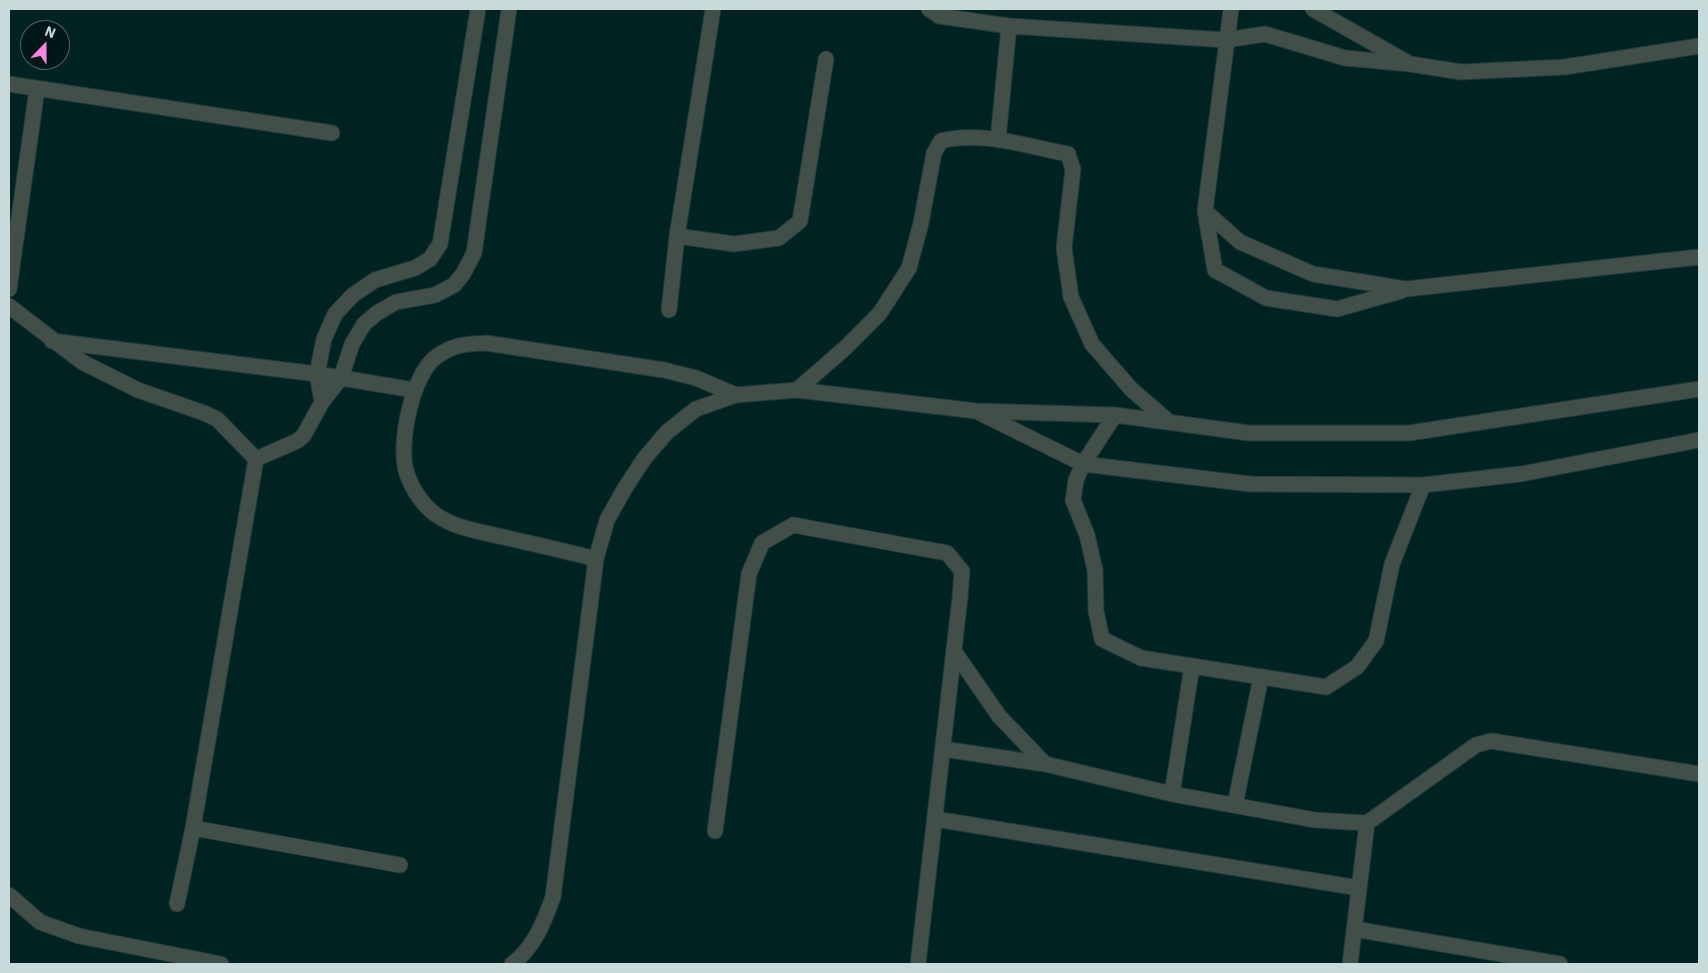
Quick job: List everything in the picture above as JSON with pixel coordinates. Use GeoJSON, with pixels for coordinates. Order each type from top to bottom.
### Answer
{"type":"FeatureCollection","features":[{"type":"Feature","properties":{"kind":"street"},"geometry":{"type":"LineString","coordinates":[[322,402],[317,374],[324,339],[335,314],[353,295],[375,280],[415,268],[430,259],[440,244],[478,9]]}},
{"type":"Feature","properties":{"kind":"street"},"geometry":{"type":"LineString","coordinates":[[256,459],[297,441],[304,435],[322,402],[341,378],[352,344],[364,324],[377,313],[396,302],[435,295],[454,285],[463,274],[474,253],[509,9]]}},
{"type":"Feature","properties":{"kind":"street"},"geometry":{"type":"LineString","coordinates":[[669,310],[677,236],[713,9]]}},
{"type":"Feature","properties":{"kind":"street"},"geometry":{"type":"LineString","coordinates":[[929,9],[939,16],[1009,26],[1226,40],[1265,34],[1345,58],[1410,64],[1461,72],[1555,67],[1699,46]]}},
{"type":"Feature","properties":{"kind":"street"},"geometry":{"type":"LineString","coordinates":[[1231,9],[1205,211],[1215,270],[1266,298],[1337,309],[1406,289],[1699,257]]}},
{"type":"Feature","properties":{"kind":"street"},"geometry":{"type":"LineString","coordinates":[[1312,9],[1410,64]]}},
{"type":"Feature","properties":{"kind":"street"},"geometry":{"type":"LineString","coordinates":[[998,140],[1009,26]]}},
{"type":"Feature","properties":{"kind":"street"},"geometry":{"type":"LineString","coordinates":[[677,236],[734,244],[779,238],[800,221],[826,59]]}},
{"type":"Feature","properties":{"kind":"street"},"geometry":{"type":"LineString","coordinates":[[9,84],[332,133]]}},
{"type":"Feature","properties":{"kind":"street"},"geometry":{"type":"LineString","coordinates":[[9,289],[37,89]]}},
{"type":"Feature","properties":{"kind":"street"},"geometry":{"type":"LineString","coordinates":[[797,390],[844,349],[880,313],[909,268],[921,223],[934,153],[941,141],[955,137],[998,140],[1068,154],[1073,169],[1064,248],[1071,297],[1092,344],[1131,389],[1169,422]]}},
{"type":"Feature","properties":{"kind":"street"},"geometry":{"type":"LineString","coordinates":[[1205,211],[1240,242],[1313,274],[1406,289]]}},
{"type":"Feature","properties":{"kind":"street"},"geometry":{"type":"LineString","coordinates":[[9,306],[52,341],[82,362],[138,390],[204,413],[217,420],[256,459]]}},
{"type":"Feature","properties":{"kind":"street"},"geometry":{"type":"LineString","coordinates":[[52,341],[317,374],[414,390]]}},
{"type":"Feature","properties":{"kind":"street"},"geometry":{"type":"LineString","coordinates":[[596,558],[467,529],[440,518],[419,498],[406,473],[403,445],[414,390],[424,368],[435,357],[459,344],[486,343],[664,370],[696,378],[736,395]]}},
{"type":"Feature","properties":{"kind":"street"},"geometry":{"type":"LineString","coordinates":[[512,964],[524,956],[542,928],[553,897],[596,558],[607,520],[624,488],[644,459],[667,432],[696,409],[736,395],[797,390],[976,411],[1115,415],[1249,433],[1410,433],[1699,389]]}},
{"type":"Feature","properties":{"kind":"street"},"geometry":{"type":"LineString","coordinates":[[976,411],[1083,464],[1250,484],[1422,485],[1521,474],[1699,440]]}},
{"type":"Feature","properties":{"kind":"street"},"geometry":{"type":"LineString","coordinates":[[1115,415],[1083,464],[1076,480],[1074,500],[1087,535],[1095,570],[1096,611],[1102,639],[1141,658],[1326,687],[1357,667],[1376,642],[1392,564],[1422,485]]}},
{"type":"Feature","properties":{"kind":"street"},"geometry":{"type":"LineString","coordinates":[[177,904],[193,828],[256,459]]}},
{"type":"Feature","properties":{"kind":"street"},"geometry":{"type":"LineString","coordinates":[[715,831],[749,574],[762,543],[793,525],[948,554],[962,572],[918,964]]}},
{"type":"Feature","properties":{"kind":"street"},"geometry":{"type":"LineString","coordinates":[[954,651],[999,716],[1045,764]]}},
{"type":"Feature","properties":{"kind":"street"},"geometry":{"type":"LineString","coordinates":[[1172,794],[1192,666]]}},
{"type":"Feature","properties":{"kind":"street"},"geometry":{"type":"LineString","coordinates":[[1236,805],[1261,677]]}},
{"type":"Feature","properties":{"kind":"street"},"geometry":{"type":"LineString","coordinates":[[943,749],[1045,764],[1172,794],[1315,820],[1367,823],[1476,745],[1491,741],[1699,774]]}},
{"type":"Feature","properties":{"kind":"street"},"geometry":{"type":"LineString","coordinates":[[935,819],[1359,888]]}},
{"type":"Feature","properties":{"kind":"street"},"geometry":{"type":"LineString","coordinates":[[1350,964],[1367,823]]}},
{"type":"Feature","properties":{"kind":"street"},"geometry":{"type":"LineString","coordinates":[[193,828],[400,865]]}},
{"type":"Feature","properties":{"kind":"street"},"geometry":{"type":"LineString","coordinates":[[9,895],[40,922],[79,936],[222,964]]}},
{"type":"Feature","properties":{"kind":"street"},"geometry":{"type":"LineString","coordinates":[[1354,929],[1560,964]]}}]}
